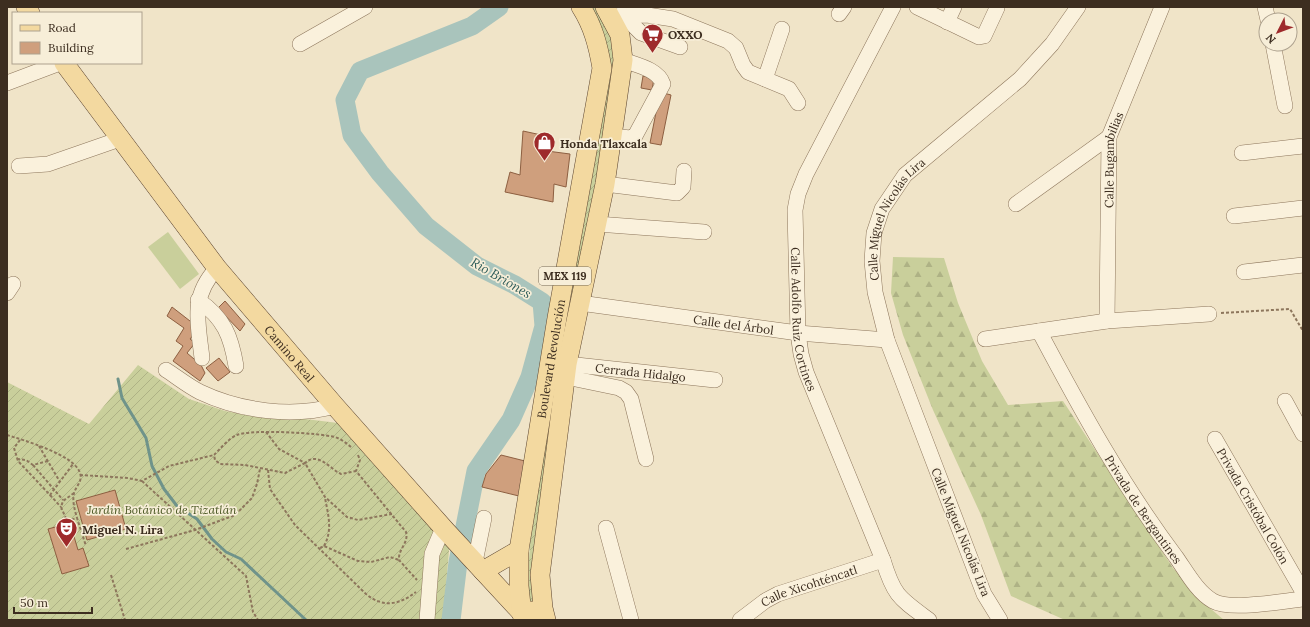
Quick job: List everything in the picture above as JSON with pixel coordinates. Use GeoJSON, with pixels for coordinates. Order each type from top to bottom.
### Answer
{"type":"FeatureCollection","features":[{"type":"Feature","properties":{"kind":"main road","name":"Boulevard Revolución"},"geometry":{"type":"LineString","coordinates":[[522,616],[519,550],[557,318],[602,68],[599,47],[590,21],[581,7]]}},
{"type":"Feature","properties":{"kind":"main road","name":"Boulevard Revolución"},"geometry":{"type":"LineString","coordinates":[[545,615],[540,575],[567,370],[604,184],[623,60],[620,35],[612,12]]}},
{"type":"Feature","properties":{"kind":"main road","name":"Camino Real"},"geometry":{"type":"LineString","coordinates":[[65,64],[217,268],[335,406],[522,616]]}},
{"type":"Feature","properties":{"kind":"main road"},"geometry":{"type":"LineString","coordinates":[[476,563],[519,550]]}},
{"type":"Feature","properties":{"kind":"main road"},"geometry":{"type":"LineString","coordinates":[[522,616],[545,615]]}},
{"type":"Feature","properties":{"kind":"street"},"geometry":{"type":"LineString","coordinates":[[300,44],[365,7]]}},
{"type":"Feature","properties":{"kind":"street","name":"Calle Adolfo Ruiz Cortines"},"geometry":{"type":"LineString","coordinates":[[893,7],[806,174],[798,194],[795,210],[798,333],[806,372],[883,560],[891,585],[900,598],[929,620]]}},
{"type":"Feature","properties":{"kind":"street"},"geometry":{"type":"LineString","coordinates":[[917,7],[979,37],[984,36],[997,8]]}},
{"type":"Feature","properties":{"kind":"street"},"geometry":{"type":"LineString","coordinates":[[947,22],[954,7]]}},
{"type":"Feature","properties":{"kind":"street","name":"Calle Miguel Nicolás Lira"},"geometry":{"type":"LineString","coordinates":[[1000,620],[984,594],[887,340],[875,292],[872,261],[874,233],[882,209],[905,175],[1020,79],[1052,44],[1078,7]]}},
{"type":"Feature","properties":{"kind":"street","name":"Calle Bugambilias"},"geometry":{"type":"LineString","coordinates":[[1107,321],[1109,138],[1162,7]]}},
{"type":"Feature","properties":{"kind":"street"},"geometry":{"type":"LineString","coordinates":[[612,12],[647,15],[674,13],[728,41],[736,48],[743,66],[748,72],[790,89],[798,103]]}},
{"type":"Feature","properties":{"kind":"street"},"geometry":{"type":"LineString","coordinates":[[612,12],[641,33],[680,47]]}},
{"type":"Feature","properties":{"kind":"street"},"geometry":{"type":"LineString","coordinates":[[765,79],[782,29]]}},
{"type":"Feature","properties":{"kind":"street"},"geometry":{"type":"LineString","coordinates":[[1275,52],[1285,106]]}},
{"type":"Feature","properties":{"kind":"street"},"geometry":{"type":"LineString","coordinates":[[612,136],[630,138],[635,136],[663,84],[661,78],[656,74],[623,60]]}},
{"type":"Feature","properties":{"kind":"street"},"geometry":{"type":"LineString","coordinates":[[7,83],[57,64]]}},
{"type":"Feature","properties":{"kind":"street"},"geometry":{"type":"LineString","coordinates":[[1016,204],[1109,138]]}},
{"type":"Feature","properties":{"kind":"street"},"geometry":{"type":"LineString","coordinates":[[19,166],[48,164],[120,139]]}},
{"type":"Feature","properties":{"kind":"street"},"geometry":{"type":"LineString","coordinates":[[1242,153],[1303,146]]}},
{"type":"Feature","properties":{"kind":"street"},"geometry":{"type":"LineString","coordinates":[[604,184],[677,193],[683,187],[684,171]]}},
{"type":"Feature","properties":{"kind":"street"},"geometry":{"type":"LineString","coordinates":[[1234,216],[1303,208]]}},
{"type":"Feature","properties":{"kind":"street"},"geometry":{"type":"LineString","coordinates":[[596,224],[704,232]]}},
{"type":"Feature","properties":{"kind":"street"},"geometry":{"type":"LineString","coordinates":[[1244,272],[1303,265]]}},
{"type":"Feature","properties":{"kind":"street"},"geometry":{"type":"LineString","coordinates":[[202,358],[198,300],[206,279],[217,268]]}},
{"type":"Feature","properties":{"kind":"street"},"geometry":{"type":"LineString","coordinates":[[198,300],[212,312],[227,330],[231,340],[236,366]]}},
{"type":"Feature","properties":{"kind":"street","name":"Calle del Árbol"},"geometry":{"type":"LineString","coordinates":[[580,303],[798,333],[887,340]]}},
{"type":"Feature","properties":{"kind":"street"},"geometry":{"type":"LineString","coordinates":[[985,339],[1107,321],[1209,314]]}},
{"type":"Feature","properties":{"kind":"street","name":"Privada de Bergantines"},"geometry":{"type":"LineString","coordinates":[[1039,331],[1095,436],[1145,516],[1201,590],[1213,601],[1232,606],[1303,599]]}},
{"type":"Feature","properties":{"kind":"street"},"geometry":{"type":"LineString","coordinates":[[166,370],[198,391],[234,405],[270,410],[307,412],[335,406]]}},
{"type":"Feature","properties":{"kind":"street","name":"Cerrada Hidalgo"},"geometry":{"type":"LineString","coordinates":[[567,370],[715,380]]}},
{"type":"Feature","properties":{"kind":"street","name":"Cerrada Hidalgo"},"geometry":{"type":"LineString","coordinates":[[567,370],[619,388],[626,392],[631,399],[646,459]]}},
{"type":"Feature","properties":{"kind":"street"},"geometry":{"type":"LineString","coordinates":[[1285,401],[1303,434]]}},
{"type":"Feature","properties":{"kind":"street","name":"Privada Cristóbal Colón"},"geometry":{"type":"LineString","coordinates":[[1216,439],[1303,592]]}},
{"type":"Feature","properties":{"kind":"street"},"geometry":{"type":"LineString","coordinates":[[476,563],[484,518]]}},
{"type":"Feature","properties":{"kind":"street"},"geometry":{"type":"LineString","coordinates":[[606,528],[631,620]]}},
{"type":"Feature","properties":{"kind":"street"},"geometry":{"type":"LineString","coordinates":[[427,620],[432,554],[444,529]]}},
{"type":"Feature","properties":{"kind":"street","name":"Calle Xicohténcatl"},"geometry":{"type":"LineString","coordinates":[[740,620],[765,601],[778,594],[883,560]]}},
{"type":"Feature","properties":{"kind":"path"},"geometry":{"type":"LineString","coordinates":[[1209,314],[1290,309],[1303,331]]}},
{"type":"Feature","properties":{"kind":"path"},"geometry":{"type":"LineString","coordinates":[[142,481],[169,466],[214,455],[237,435],[266,432],[299,433],[334,437],[342,440],[353,449]]}},
{"type":"Feature","properties":{"kind":"path"},"geometry":{"type":"LineString","coordinates":[[266,432],[279,448],[305,463],[325,497],[347,517],[355,520],[392,514]]}},
{"type":"Feature","properties":{"kind":"path"},"geometry":{"type":"LineString","coordinates":[[7,435],[39,445],[62,456],[73,464],[78,470],[80,481],[74,493],[63,500],[61,507]]}},
{"type":"Feature","properties":{"kind":"path"},"geometry":{"type":"LineString","coordinates":[[20,439],[14,448],[17,459],[61,507],[67,521],[77,518]]}},
{"type":"Feature","properties":{"kind":"path"},"geometry":{"type":"LineString","coordinates":[[39,445],[60,482]]}},
{"type":"Feature","properties":{"kind":"path"},"geometry":{"type":"LineString","coordinates":[[356,471],[360,460],[357,454]]}},
{"type":"Feature","properties":{"kind":"path"},"geometry":{"type":"LineString","coordinates":[[214,455],[215,460],[220,464],[285,473],[310,460],[317,459],[341,474],[356,471]]}},
{"type":"Feature","properties":{"kind":"path"},"geometry":{"type":"LineString","coordinates":[[17,459],[26,460],[33,464],[53,490],[63,500]]}},
{"type":"Feature","properties":{"kind":"path"},"geometry":{"type":"LineString","coordinates":[[33,464],[48,461]]}},
{"type":"Feature","properties":{"kind":"path"},"geometry":{"type":"LineString","coordinates":[[50,495],[73,464]]}},
{"type":"Feature","properties":{"kind":"path"},"geometry":{"type":"LineString","coordinates":[[126,549],[195,530],[235,515],[248,502],[257,484],[260,469]]}},
{"type":"Feature","properties":{"kind":"path"},"geometry":{"type":"LineString","coordinates":[[268,470],[270,489],[295,525],[366,594],[375,601],[392,604],[405,599],[420,589]]}},
{"type":"Feature","properties":{"kind":"path"},"geometry":{"type":"LineString","coordinates":[[356,471],[406,532],[407,537],[399,554],[399,560]]}},
{"type":"Feature","properties":{"kind":"path"},"geometry":{"type":"LineString","coordinates":[[80,475],[128,478],[142,481],[246,576],[253,612],[258,620]]}},
{"type":"Feature","properties":{"kind":"path"},"geometry":{"type":"LineString","coordinates":[[74,493],[77,518],[86,546]]}},
{"type":"Feature","properties":{"kind":"path"},"geometry":{"type":"LineString","coordinates":[[320,548],[324,546],[330,522],[325,497]]}},
{"type":"Feature","properties":{"kind":"path"},"geometry":{"type":"LineString","coordinates":[[324,546],[358,561],[371,562],[390,557],[399,560],[419,582]]}},
{"type":"Feature","properties":{"kind":"path"},"geometry":{"type":"LineString","coordinates":[[111,575],[125,620]]}},
{"type":"Feature","properties":{"kind":"green space"},"geometry":{"type":"Polygon","coordinates":[[[590,7],[600,7],[614,41],[618,66],[566,358],[560,319],[607,66],[590,7]]]}},
{"type":"Feature","properties":{"kind":"green space"},"geometry":{"type":"Polygon","coordinates":[[[168,232],[199,274],[180,289],[148,247],[168,232]]]}},
{"type":"Feature","properties":{"kind":"green space"},"geometry":{"type":"Polygon","coordinates":[[[893,257],[944,258],[958,303],[982,361],[1008,405],[1063,401],[1173,568],[1211,609],[1224,620],[1065,620],[1011,596],[981,515],[933,410],[903,335],[891,293],[893,257]]]}},
{"type":"Feature","properties":{"kind":"green space","name":"Jardín Botánico de Tizatlán"},"geometry":{"type":"Polygon","coordinates":[[[138,365],[189,399],[225,411],[246,415],[289,417],[338,423],[450,539],[443,620],[7,620],[7,382],[89,424],[138,365]]]}},
{"type":"Feature","properties":{"kind":"green space"},"geometry":{"type":"Polygon","coordinates":[[[551,381],[563,382],[539,606],[526,606],[530,543],[551,381]]]}},
{"type":"Feature","properties":{"kind":"building"},"geometry":{"type":"Polygon","coordinates":[[[643,76],[654,78],[652,90],[641,88],[643,76]]]}},
{"type":"Feature","properties":{"kind":"building"},"geometry":{"type":"Polygon","coordinates":[[[660,92],[671,95],[661,145],[650,143],[660,92]]]}},
{"type":"Feature","properties":{"kind":"building","name":"Honda Tlaxcala"},"geometry":{"type":"Polygon","coordinates":[[[523,131],[546,136],[547,151],[570,154],[566,187],[554,184],[553,202],[505,192],[510,172],[520,175],[523,131]]]}},
{"type":"Feature","properties":{"kind":"building"},"geometry":{"type":"Polygon","coordinates":[[[225,301],[245,324],[240,331],[218,308],[225,301]]]}},
{"type":"Feature","properties":{"kind":"building"},"geometry":{"type":"Polygon","coordinates":[[[172,307],[199,328],[190,339],[195,343],[187,353],[201,365],[205,373],[200,381],[173,361],[183,346],[176,341],[184,328],[167,316],[172,307]]]}},
{"type":"Feature","properties":{"kind":"building"},"geometry":{"type":"Polygon","coordinates":[[[219,358],[230,372],[218,381],[206,368],[219,358]]]}},
{"type":"Feature","properties":{"kind":"building"},"geometry":{"type":"Polygon","coordinates":[[[501,455],[529,462],[523,497],[482,487],[486,474],[501,455]]]}},
{"type":"Feature","properties":{"kind":"building"},"geometry":{"type":"Polygon","coordinates":[[[115,490],[126,529],[87,540],[76,501],[115,490]]]}},
{"type":"Feature","properties":{"kind":"building","name":"Miguel N. Lira"},"geometry":{"type":"Polygon","coordinates":[[[70,523],[78,550],[83,548],[89,566],[62,574],[48,529],[70,523]]]}},
{"type":"Feature","properties":{"kind":"waterway","name":"Rio Briones"},"geometry":{"type":"LineString","coordinates":[[451,620],[458,562],[476,471],[511,420],[530,377],[544,326],[542,302],[515,285],[477,266],[426,226],[380,173],[352,135],[345,100],[360,71],[472,26],[499,7]]}},
{"type":"Feature","properties":{"kind":"waterway"},"geometry":{"type":"LineString","coordinates":[[118,379],[122,398],[146,438],[152,466],[164,489],[177,506],[197,519],[212,539],[226,552],[241,559],[306,620]]}},
{"type":"Feature","properties":{"kind":"place","name":"OXXO"},"geometry":{"type":"Point","coordinates":[652,54]}},
{"type":"Feature","properties":{"kind":"place","name":"Honda Tlaxcala"},"geometry":{"type":"Point","coordinates":[545,162]}},
{"type":"Feature","properties":{"kind":"place","name":"Miguel N. Lira"},"geometry":{"type":"Point","coordinates":[66,548]}}]}
